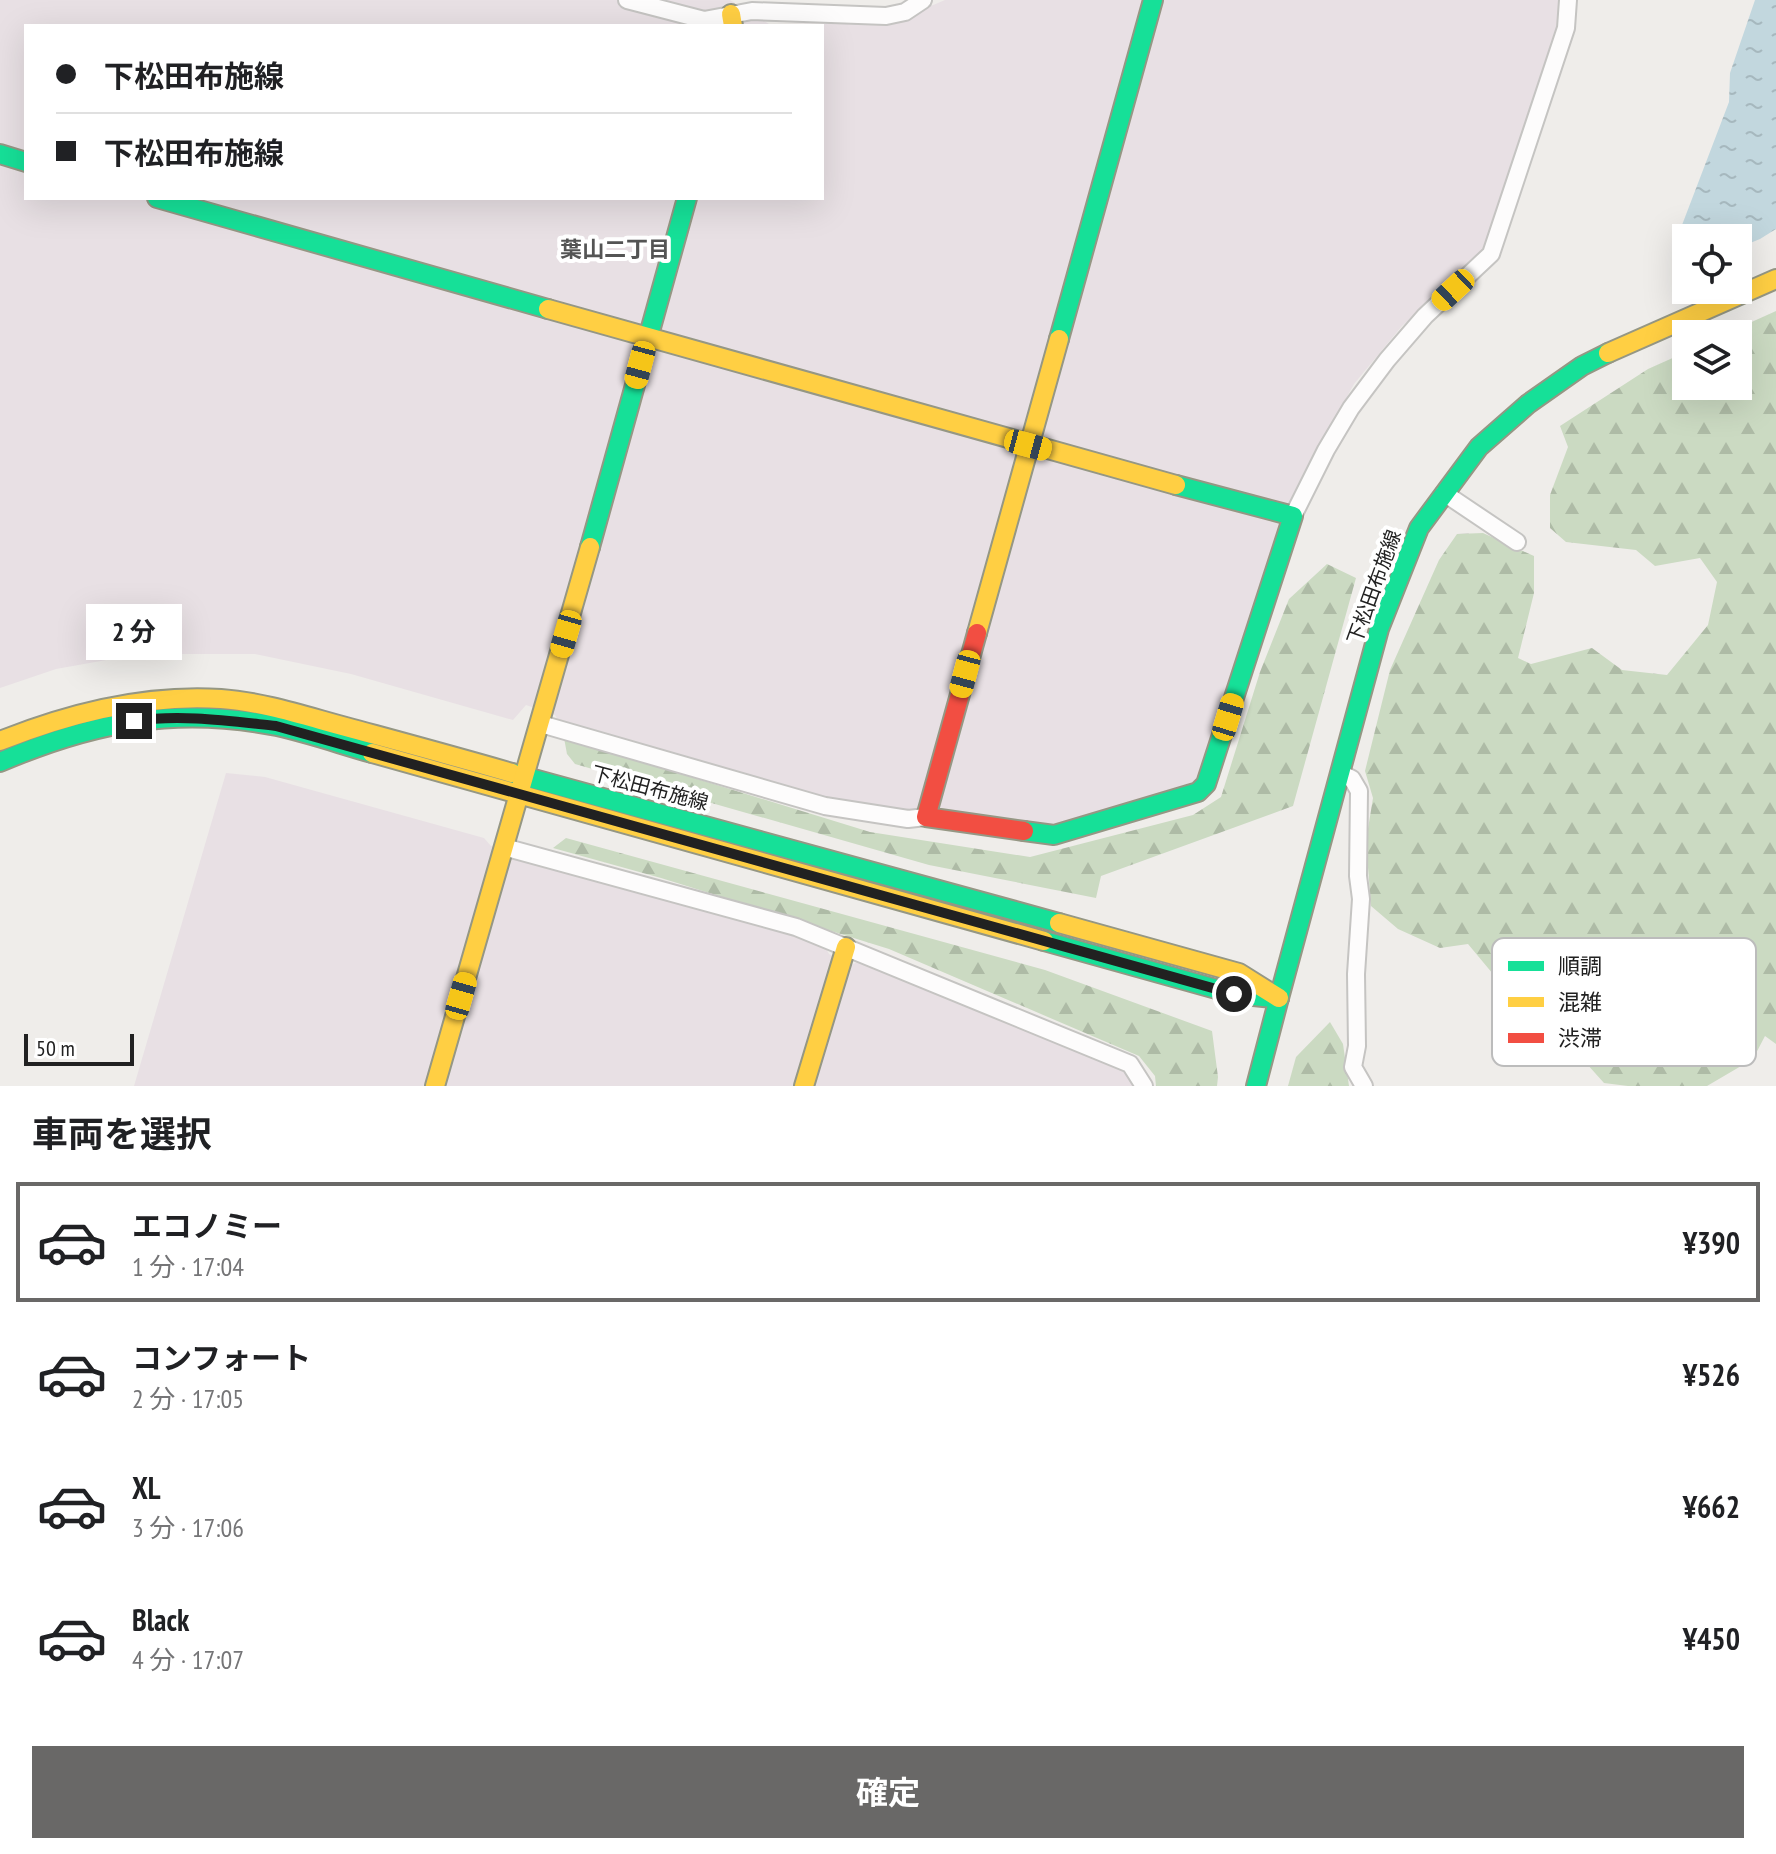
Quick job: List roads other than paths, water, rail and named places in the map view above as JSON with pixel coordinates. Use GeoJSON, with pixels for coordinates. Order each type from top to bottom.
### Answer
{"type":"FeatureCollection","features":[{"type":"Feature","properties":{"kind":"street"},"geometry":{"type":"LineString","coordinates":[[627,0],[704,20],[752,11],[886,16],[905,12],[923,0]]}},
{"type":"Feature","properties":{"kind":"street"},"geometry":{"type":"LineString","coordinates":[[926,817],[1153,0]]}},
{"type":"Feature","properties":{"kind":"street"},"geometry":{"type":"LineString","coordinates":[[541,724],[825,806],[908,819],[926,817],[1054,835],[1198,792],[1206,784],[1212,770],[1293,516],[1326,450],[1351,408],[1387,360],[1425,316],[1491,254],[1566,28],[1568,0]]}},
{"type":"Feature","properties":{"kind":"street"},"geometry":{"type":"LineString","coordinates":[[0,154],[24,161]]}},
{"type":"Feature","properties":{"kind":"street"},"geometry":{"type":"LineString","coordinates":[[164,200],[649,335],[1028,445],[1293,516]]}},
{"type":"Feature","properties":{"kind":"street"},"geometry":{"type":"LineString","coordinates":[[435,1086],[541,724],[686,200]]}},
{"type":"Feature","properties":{"kind":"street","name":"下松田布施線"},"geometry":{"type":"LineString","coordinates":[[1279,998],[1379,629],[1419,528],[1479,447],[1528,404],[1582,366],[1644,335],[1776,279]]}},
{"type":"Feature","properties":{"kind":"street"},"geometry":{"type":"LineString","coordinates":[[1444,493],[1517,542]]}},
{"type":"Feature","properties":{"kind":"street","name":"下松田布施線"},"geometry":{"type":"LineString","coordinates":[[0,741],[81,711],[148,701],[221,699],[288,711],[1239,973],[1279,998]]}},
{"type":"Feature","properties":{"kind":"street","name":"下松田布施線"},"geometry":{"type":"LineString","coordinates":[[0,762],[88,729],[157,718],[218,719],[276,726],[1234,994],[1279,998]]}},
{"type":"Feature","properties":{"kind":"street"},"geometry":{"type":"LineString","coordinates":[[1342,774],[1352,779],[1359,791],[1361,899],[1356,974],[1357,1046],[1353,1067],[1364,1086]]}},
{"type":"Feature","properties":{"kind":"street"},"geometry":{"type":"LineString","coordinates":[[504,847],[796,927],[1130,1064],[1144,1086]]}},
{"type":"Feature","properties":{"kind":"street"},"geometry":{"type":"LineString","coordinates":[[804,1086],[846,947]]}},
{"type":"Feature","properties":{"kind":"street"},"geometry":{"type":"LineString","coordinates":[[1256,1086],[1279,998]]}},
{"type":"Feature","properties":{"kind":"water"},"geometry":{"type":"Polygon","coordinates":[[[1755,0],[1776,0],[1776,229],[1752,242],[1752,224],[1682,224],[1729,102],[1730,73],[1755,0]]]}},
{"type":"Feature","properties":{"kind":"district","name":"葉山二丁目"},"geometry":{"type":"Point","coordinates":[615,249]}}]}
